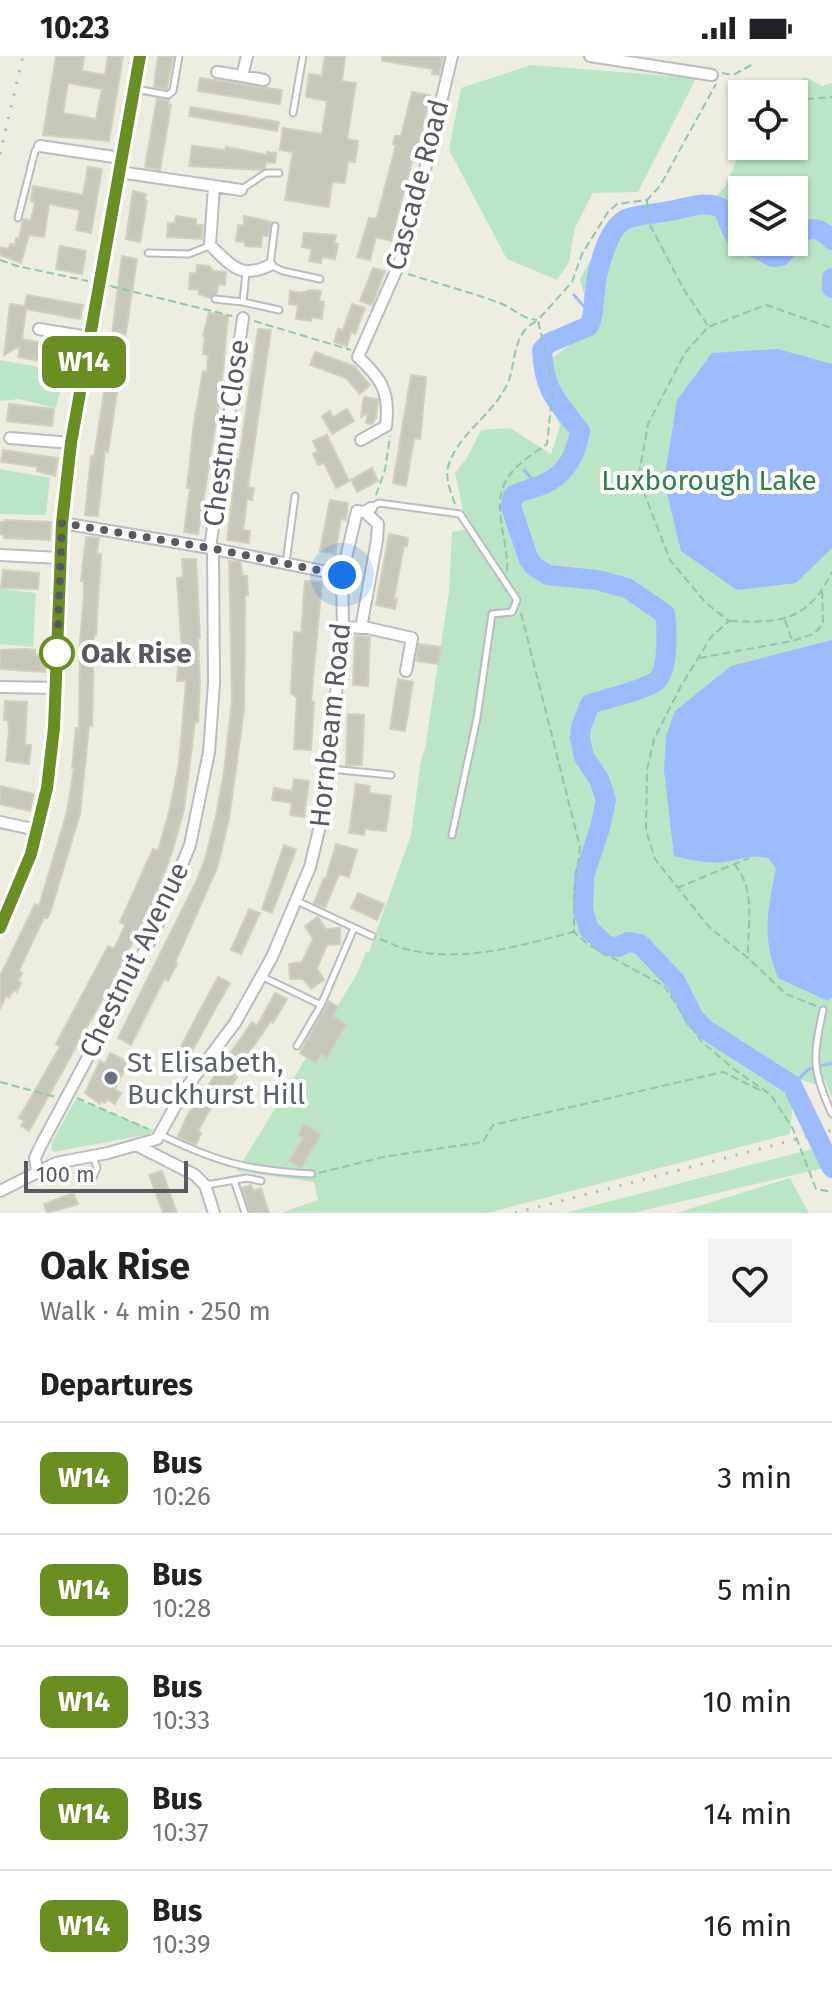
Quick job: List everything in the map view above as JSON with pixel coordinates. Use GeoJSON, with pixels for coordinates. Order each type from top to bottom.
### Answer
{"type":"FeatureCollection","features":[{"type":"Feature","properties":{"kind":"street"},"geometry":{"type":"LineString","coordinates":[[0,928],[21,882],[37,830],[50,766],[62,523],[71,443],[140,56]]}},
{"type":"Feature","properties":{"kind":"street"},"geometry":{"type":"LineString","coordinates":[[242,76],[247,56]]}},
{"type":"Feature","properties":{"kind":"street","name":"Cascade Road"},"geometry":{"type":"LineString","coordinates":[[359,354],[396,271],[412,224],[452,56]]}},
{"type":"Feature","properties":{"kind":"street"},"geometry":{"type":"LineString","coordinates":[[590,56],[621,58],[712,75]]}},
{"type":"Feature","properties":{"kind":"street"},"geometry":{"type":"LineString","coordinates":[[217,72],[264,80]]}},
{"type":"Feature","properties":{"kind":"street"},"geometry":{"type":"LineString","coordinates":[[40,146],[121,158]]}},
{"type":"Feature","properties":{"kind":"street"},"geometry":{"type":"LineString","coordinates":[[119,172],[241,190]]}},
{"type":"Feature","properties":{"kind":"street"},"geometry":{"type":"LineString","coordinates":[[214,186],[210,245],[236,269],[254,273],[270,265]]}},
{"type":"Feature","properties":{"kind":"street","name":"Chestnut Close"},"geometry":{"type":"LineString","coordinates":[[211,548],[243,318]]}},
{"type":"Feature","properties":{"kind":"street"},"geometry":{"type":"LineString","coordinates":[[39,329],[88,337]]}},
{"type":"Feature","properties":{"kind":"street"},"geometry":{"type":"LineString","coordinates":[[359,354],[380,377],[387,400],[386,426],[361,440]]}},
{"type":"Feature","properties":{"kind":"street"},"geometry":{"type":"LineString","coordinates":[[10,438],[71,443]]}},
{"type":"Feature","properties":{"kind":"street"},"geometry":{"type":"LineString","coordinates":[[361,628],[378,524],[368,510]]}},
{"type":"Feature","properties":{"kind":"street","name":"Hornbeam Road"},"geometry":{"type":"LineString","coordinates":[[160,1135],[183,1092],[235,1023],[261,976],[310,867],[324,809],[329,769],[343,627],[342,575],[357,511],[368,510]]}},
{"type":"Feature","properties":{"kind":"street"},"geometry":{"type":"LineString","coordinates":[[62,523],[211,548],[342,575]]}},
{"type":"Feature","properties":{"kind":"street","name":"Chestnut Avenue"},"geometry":{"type":"LineString","coordinates":[[37,1171],[35,1158],[40,1147],[154,933],[190,845],[209,752],[214,683],[211,548]]}},
{"type":"Feature","properties":{"kind":"street"},"geometry":{"type":"LineString","coordinates":[[0,555],[60,558]]}},
{"type":"Feature","properties":{"kind":"street"},"geometry":{"type":"LineString","coordinates":[[343,627],[412,638],[406,671]]}},
{"type":"Feature","properties":{"kind":"street"},"geometry":{"type":"LineString","coordinates":[[0,687],[56,688]]}},
{"type":"Feature","properties":{"kind":"street"},"geometry":{"type":"LineString","coordinates":[[0,822],[37,830]]}},
{"type":"Feature","properties":{"kind":"street"},"geometry":{"type":"LineString","coordinates":[[0,1191],[56,1163],[136,1145],[157,1139],[160,1135]]}},
{"type":"Feature","properties":{"kind":"street"},"geometry":{"type":"LineString","coordinates":[[136,1145],[195,1175],[205,1185],[214,1213]]}},
{"type":"Feature","properties":{"kind":"lane"},"geometry":{"type":"LineString","coordinates":[[134,89],[168,95],[173,91],[179,56]]}},
{"type":"Feature","properties":{"kind":"lane"},"geometry":{"type":"LineString","coordinates":[[293,113],[303,56]]}},
{"type":"Feature","properties":{"kind":"lane"},"geometry":{"type":"LineString","coordinates":[[18,218],[35,151],[40,146]]}},
{"type":"Feature","properties":{"kind":"lane"},"geometry":{"type":"LineString","coordinates":[[241,190],[266,173],[279,173]]}},
{"type":"Feature","properties":{"kind":"lane"},"geometry":{"type":"LineString","coordinates":[[275,226],[270,265],[293,274],[320,279]]}},
{"type":"Feature","properties":{"kind":"lane"},"geometry":{"type":"LineString","coordinates":[[148,253],[189,254],[210,245]]}},
{"type":"Feature","properties":{"kind":"lane"},"geometry":{"type":"LineString","coordinates":[[243,302],[246,271]]}},
{"type":"Feature","properties":{"kind":"lane"},"geometry":{"type":"LineString","coordinates":[[215,299],[279,310]]}},
{"type":"Feature","properties":{"kind":"lane"},"geometry":{"type":"LineString","coordinates":[[286,564],[295,496]]}},
{"type":"Feature","properties":{"kind":"lane"},"geometry":{"type":"LineString","coordinates":[[368,510],[379,503],[460,514],[517,600],[512,612],[492,614],[477,718],[452,835]]}},
{"type":"Feature","properties":{"kind":"lane"},"geometry":{"type":"LineString","coordinates":[[329,769],[391,775]]}},
{"type":"Feature","properties":{"kind":"lane"},"geometry":{"type":"LineString","coordinates":[[297,901],[372,936]]}},
{"type":"Feature","properties":{"kind":"lane"},"geometry":{"type":"LineString","coordinates":[[297,1046],[321,1005],[354,928]]}},
{"type":"Feature","properties":{"kind":"lane"},"geometry":{"type":"LineString","coordinates":[[261,976],[321,1005]]}},
{"type":"Feature","properties":{"kind":"lane"},"geometry":{"type":"LineString","coordinates":[[823,1010],[814,1057],[816,1074],[832,1114]]}},
{"type":"Feature","properties":{"kind":"lane"},"geometry":{"type":"LineString","coordinates":[[160,1135],[206,1157],[251,1169],[312,1174]]}},
{"type":"Feature","properties":{"kind":"lane"},"geometry":{"type":"LineString","coordinates":[[93,1155],[97,1168],[93,1177]]}},
{"type":"Feature","properties":{"kind":"lane"},"geometry":{"type":"LineString","coordinates":[[205,1185],[255,1178],[261,1181]]}},
{"type":"Feature","properties":{"kind":"lane"},"geometry":{"type":"LineString","coordinates":[[234,1180],[245,1213]]}},
{"type":"Feature","properties":{"kind":"path"},"geometry":{"type":"LineString","coordinates":[[460,514],[450,491],[447,469],[462,440],[491,407],[508,381],[517,342],[529,324],[538,320],[572,282],[582,254],[608,212],[617,204],[647,200],[660,186],[717,83],[712,75],[719,72],[733,75],[753,64]]}},
{"type":"Feature","properties":{"kind":"path"},"geometry":{"type":"LineString","coordinates":[[808,99],[832,97]]}},
{"type":"Feature","properties":{"kind":"path"},"geometry":{"type":"LineString","coordinates":[[647,200],[649,223],[683,288],[708,327]]}},
{"type":"Feature","properties":{"kind":"path"},"geometry":{"type":"LineString","coordinates":[[0,260],[243,318],[359,354]]}},
{"type":"Feature","properties":{"kind":"path"},"geometry":{"type":"LineString","coordinates":[[396,271],[479,295],[507,306],[528,319],[538,320]]}},
{"type":"Feature","properties":{"kind":"path"},"geometry":{"type":"LineString","coordinates":[[832,328],[766,305],[708,327],[685,353],[648,424],[640,469],[643,490],[670,560],[706,603],[729,621],[785,620],[816,598],[832,572]]}},
{"type":"Feature","properties":{"kind":"path"},"geometry":{"type":"LineString","coordinates":[[506,582],[508,554],[499,499],[511,473],[547,444],[553,387],[538,320]]}},
{"type":"Feature","properties":{"kind":"path"},"geometry":{"type":"LineString","coordinates":[[368,510],[385,470],[391,438],[386,426]]}},
{"type":"Feature","properties":{"kind":"path"},"geometry":{"type":"LineString","coordinates":[[698,658],[814,634],[823,624],[822,588]]}},
{"type":"Feature","properties":{"kind":"path"},"geometry":{"type":"LineString","coordinates":[[517,600],[580,847],[574,891],[574,932],[589,945],[664,986],[701,1041],[771,1095],[793,1129],[816,1189],[832,1192]]}},
{"type":"Feature","properties":{"kind":"path"},"geometry":{"type":"LineString","coordinates":[[785,620],[792,641]]}},
{"type":"Feature","properties":{"kind":"path"},"geometry":{"type":"LineString","coordinates":[[729,621],[711,637],[654,739],[647,770],[646,830],[655,859],[709,927],[786,994],[801,999]]}},
{"type":"Feature","properties":{"kind":"path"},"geometry":{"type":"LineString","coordinates":[[676,888],[749,858]]}},
{"type":"Feature","properties":{"kind":"path"},"geometry":{"type":"LineString","coordinates":[[734,864],[747,884],[749,896],[748,958]]}},
{"type":"Feature","properties":{"kind":"path"},"geometry":{"type":"LineString","coordinates":[[372,936],[411,951],[459,955],[574,932]]}},
{"type":"Feature","properties":{"kind":"path"},"geometry":{"type":"LineString","coordinates":[[312,1174],[383,1157],[483,1142],[493,1125],[723,1072],[771,1095]]}},
{"type":"Feature","properties":{"kind":"path"},"geometry":{"type":"LineString","coordinates":[[0,1082],[66,1099],[76,1097],[160,1135]]}},
{"type":"Feature","properties":{"kind":"green space"},"geometry":{"type":"Polygon","coordinates":[[[531,65],[696,78],[638,192],[593,193],[575,228],[569,262],[557,280],[507,259],[449,150],[461,88],[531,65]]]}},
{"type":"Feature","properties":{"kind":"green space"},"geometry":{"type":"Polygon","coordinates":[[[806,77],[822,86],[832,83],[832,1098],[825,1080],[815,1084],[801,1080],[795,1083],[790,1134],[487,1213],[281,1213],[318,1200],[314,1182],[237,1171],[357,974],[366,952],[369,952],[411,835],[449,592],[452,532],[467,529],[455,473],[467,458],[481,430],[510,428],[551,454],[560,426],[535,371],[579,338],[590,316],[580,279],[597,248],[625,222],[700,213],[728,180],[728,256],[808,256],[808,176],[730,176],[737,160],[808,160],[808,80],[801,80],[806,77]]]}},
{"type":"Feature","properties":{"kind":"green space"},"geometry":{"type":"Polygon","coordinates":[[[0,360],[65,372],[56,408],[19,399],[0,401],[0,360]]]}},
{"type":"Feature","properties":{"kind":"green space"},"geometry":{"type":"Polygon","coordinates":[[[0,469],[50,478],[46,515],[0,514],[0,469]]]}},
{"type":"Feature","properties":{"kind":"green space"},"geometry":{"type":"Polygon","coordinates":[[[0,589],[36,593],[33,647],[0,644],[0,589]]]}},
{"type":"Feature","properties":{"kind":"green space"},"geometry":{"type":"Polygon","coordinates":[[[76,1099],[154,1130],[150,1134],[54,1152],[52,1142],[76,1099]]]}},
{"type":"Feature","properties":{"kind":"green space"},"geometry":{"type":"Polygon","coordinates":[[[832,1144],[832,1166],[632,1213],[565,1213],[832,1144]]]}},
{"type":"Feature","properties":{"kind":"green space"},"geometry":{"type":"Polygon","coordinates":[[[790,1178],[809,1213],[676,1213],[790,1178]]]}},
{"type":"Feature","properties":{"kind":"water","name":"Luxborough Lake"},"geometry":{"type":"Polygon","coordinates":[[[778,349],[832,364],[832,548],[796,583],[737,590],[681,551],[664,481],[677,400],[712,353],[778,349]]]}},
{"type":"Feature","properties":{"kind":"water"},"geometry":{"type":"Polygon","coordinates":[[[832,640],[832,997],[828,1001],[778,978],[768,936],[776,868],[768,858],[712,862],[674,856],[664,770],[666,736],[675,711],[731,666],[832,640]]]}},
{"type":"Feature","properties":{"kind":"building"},"geometry":{"type":"Polygon","coordinates":[[[56,56],[84,56],[82,71],[105,75],[108,56],[123,56],[109,141],[43,135],[56,56]],[[68,83],[63,113],[96,119],[102,89],[68,83]]]}},
{"type":"Feature","properties":{"kind":"building"},"geometry":{"type":"Polygon","coordinates":[[[158,56],[173,56],[167,89],[154,87],[158,56]]]}},
{"type":"Feature","properties":{"kind":"building"},"geometry":{"type":"Polygon","coordinates":[[[325,56],[345,56],[342,81],[356,83],[347,139],[358,141],[355,162],[348,161],[345,183],[332,182],[329,207],[285,200],[293,152],[280,150],[283,128],[322,134],[327,101],[306,97],[309,74],[322,76],[325,56]]]}},
{"type":"Feature","properties":{"kind":"building"},"geometry":{"type":"Polygon","coordinates":[[[382,56],[444,56],[439,75],[432,74],[433,69],[382,61],[382,56]]]}},
{"type":"Feature","properties":{"kind":"building"},"geometry":{"type":"Polygon","coordinates":[[[200,78],[282,90],[280,104],[198,91],[200,78]]]}},
{"type":"Feature","properties":{"kind":"building"},"geometry":{"type":"Polygon","coordinates":[[[412,92],[430,95],[421,139],[415,150],[391,241],[376,237],[370,260],[357,257],[369,218],[377,217],[396,145],[393,144],[395,136],[401,136],[412,92]]]}},
{"type":"Feature","properties":{"kind":"building"},"geometry":{"type":"Polygon","coordinates":[[[157,99],[169,100],[171,105],[160,170],[145,167],[157,99]]]}},
{"type":"Feature","properties":{"kind":"building"},"geometry":{"type":"Polygon","coordinates":[[[191,107],[279,122],[277,131],[189,116],[191,107]]]}},
{"type":"Feature","properties":{"kind":"building"},"geometry":{"type":"Polygon","coordinates":[[[192,146],[225,150],[226,147],[267,155],[267,152],[276,153],[275,163],[266,162],[261,170],[189,166],[192,146]]]}},
{"type":"Feature","properties":{"kind":"building"},"geometry":{"type":"Polygon","coordinates":[[[88,167],[102,169],[91,233],[76,230],[80,210],[49,204],[44,237],[29,235],[21,263],[0,255],[0,247],[9,249],[10,244],[15,245],[16,238],[19,239],[23,219],[31,220],[35,202],[31,201],[33,186],[83,195],[88,167]]]}},
{"type":"Feature","properties":{"kind":"building"},"geometry":{"type":"Polygon","coordinates":[[[133,191],[146,194],[147,201],[140,242],[126,239],[133,191]]]}},
{"type":"Feature","properties":{"kind":"building"},"geometry":{"type":"Polygon","coordinates":[[[176,216],[196,219],[196,225],[203,225],[202,239],[167,237],[168,223],[175,223],[176,216]]]}},
{"type":"Feature","properties":{"kind":"building"},"geometry":{"type":"Polygon","coordinates":[[[244,216],[272,222],[268,236],[262,236],[261,247],[245,246],[245,242],[236,241],[238,225],[244,226],[244,216]]]}},
{"type":"Feature","properties":{"kind":"building"},"geometry":{"type":"Polygon","coordinates":[[[304,233],[336,235],[335,259],[322,257],[321,263],[309,261],[312,249],[302,247],[304,233]]]}},
{"type":"Feature","properties":{"kind":"building"},"geometry":{"type":"Polygon","coordinates":[[[60,246],[86,251],[82,274],[56,269],[60,246]]]}},
{"type":"Feature","properties":{"kind":"building"},"geometry":{"type":"Polygon","coordinates":[[[122,256],[137,259],[108,452],[105,451],[98,516],[85,515],[91,456],[94,457],[122,256]]]}},
{"type":"Feature","properties":{"kind":"building"},"geometry":{"type":"Polygon","coordinates":[[[197,265],[226,272],[225,285],[218,284],[217,294],[210,298],[199,294],[199,290],[189,289],[190,273],[196,274],[197,265]]]}},
{"type":"Feature","properties":{"kind":"building"},"geometry":{"type":"Polygon","coordinates":[[[373,268],[385,271],[372,305],[360,301],[373,268]]]}},
{"type":"Feature","properties":{"kind":"building"},"geometry":{"type":"Polygon","coordinates":[[[290,291],[302,293],[321,291],[319,301],[324,302],[322,319],[296,319],[298,305],[289,304],[290,291]]]}},
{"type":"Feature","properties":{"kind":"building"},"geometry":{"type":"Polygon","coordinates":[[[27,295],[83,305],[80,319],[26,309],[22,339],[76,350],[72,367],[18,357],[20,346],[4,355],[10,304],[25,306],[27,295]]]}},
{"type":"Feature","properties":{"kind":"building"},"geometry":{"type":"Polygon","coordinates":[[[352,304],[365,308],[347,346],[334,342],[338,329],[343,330],[352,304]]]}},
{"type":"Feature","properties":{"kind":"building"},"geometry":{"type":"Polygon","coordinates":[[[209,313],[228,316],[221,390],[198,534],[184,532],[194,422],[203,371],[207,372],[208,355],[203,354],[203,336],[209,313]]]}},
{"type":"Feature","properties":{"kind":"building"},"geometry":{"type":"Polygon","coordinates":[[[258,329],[271,330],[248,487],[254,488],[252,500],[247,499],[243,530],[250,531],[249,543],[227,540],[258,329]]]}},
{"type":"Feature","properties":{"kind":"building"},"geometry":{"type":"Polygon","coordinates":[[[315,352],[354,366],[370,385],[360,394],[346,378],[310,365],[315,352]]]}},
{"type":"Feature","properties":{"kind":"building"},"geometry":{"type":"Polygon","coordinates":[[[411,375],[426,377],[420,439],[414,438],[406,486],[393,483],[411,375]]]}},
{"type":"Feature","properties":{"kind":"building"},"geometry":{"type":"Polygon","coordinates":[[[364,397],[378,399],[376,418],[372,424],[366,423],[368,413],[361,417],[364,397]]]}},
{"type":"Feature","properties":{"kind":"building"},"geometry":{"type":"Polygon","coordinates":[[[9,404],[54,409],[52,426],[7,421],[9,404]]]}},
{"type":"Feature","properties":{"kind":"building"},"geometry":{"type":"Polygon","coordinates":[[[347,409],[354,421],[332,434],[322,416],[330,411],[333,417],[347,409]]]}},
{"type":"Feature","properties":{"kind":"building"},"geometry":{"type":"Polygon","coordinates":[[[327,435],[349,481],[336,488],[324,463],[318,465],[313,454],[318,452],[313,441],[327,435]]]}},
{"type":"Feature","properties":{"kind":"building"},"geometry":{"type":"Polygon","coordinates":[[[3,450],[58,458],[55,476],[37,471],[38,467],[1,462],[3,450]]]}},
{"type":"Feature","properties":{"kind":"building"},"geometry":{"type":"Polygon","coordinates":[[[372,468],[378,481],[357,492],[351,480],[372,468]]]}},
{"type":"Feature","properties":{"kind":"building"},"geometry":{"type":"Polygon","coordinates":[[[330,500],[348,503],[346,520],[341,519],[335,554],[320,551],[330,500]]]}},
{"type":"Feature","properties":{"kind":"building"},"geometry":{"type":"Polygon","coordinates":[[[0,522],[51,522],[50,540],[4,538],[0,534],[0,522]]]}},
{"type":"Feature","properties":{"kind":"building"},"geometry":{"type":"Polygon","coordinates":[[[389,534],[408,538],[394,598],[397,599],[395,609],[376,605],[389,534]]]}},
{"type":"Feature","properties":{"kind":"building"},"geometry":{"type":"Polygon","coordinates":[[[86,537],[99,538],[97,553],[101,554],[94,635],[92,726],[89,725],[80,814],[50,913],[47,918],[44,917],[19,971],[22,973],[17,992],[14,990],[9,998],[6,996],[0,1009],[0,976],[35,904],[39,906],[67,812],[76,728],[79,728],[84,597],[84,581],[81,581],[86,537]]]}},
{"type":"Feature","properties":{"kind":"building"},"geometry":{"type":"Polygon","coordinates":[[[182,559],[196,559],[200,638],[198,722],[195,722],[184,810],[155,897],[116,975],[29,1131],[21,1126],[24,1121],[19,1118],[60,1047],[56,1044],[108,946],[114,949],[125,925],[120,922],[153,849],[158,851],[170,808],[179,763],[186,681],[177,681],[179,652],[182,652],[177,578],[183,577],[182,559]]]}},
{"type":"Feature","properties":{"kind":"building"},"geometry":{"type":"Polygon","coordinates":[[[229,561],[240,562],[243,576],[247,576],[248,595],[245,595],[244,710],[229,819],[217,868],[177,964],[168,981],[164,979],[131,1045],[118,1038],[196,882],[216,816],[232,700],[229,561]]]}},
{"type":"Feature","properties":{"kind":"building"},"geometry":{"type":"Polygon","coordinates":[[[3,570],[39,573],[38,589],[1,588],[3,570]]]}},
{"type":"Feature","properties":{"kind":"building"},"geometry":{"type":"Polygon","coordinates":[[[305,581],[322,582],[311,701],[314,702],[311,750],[294,749],[297,698],[291,693],[294,632],[301,633],[305,581]]]}},
{"type":"Feature","properties":{"kind":"building"},"geometry":{"type":"Polygon","coordinates":[[[355,636],[370,637],[368,686],[353,685],[355,636]]]}},
{"type":"Feature","properties":{"kind":"building"},"geometry":{"type":"Polygon","coordinates":[[[419,644],[441,647],[438,664],[416,661],[419,644]]]}},
{"type":"Feature","properties":{"kind":"building"},"geometry":{"type":"Polygon","coordinates":[[[0,650],[35,650],[35,655],[46,655],[45,672],[0,669],[0,650]]]}},
{"type":"Feature","properties":{"kind":"building"},"geometry":{"type":"Polygon","coordinates":[[[398,679],[413,682],[405,731],[390,729],[398,679]]]}},
{"type":"Feature","properties":{"kind":"building"},"geometry":{"type":"Polygon","coordinates":[[[5,701],[27,702],[25,745],[31,745],[29,764],[6,761],[9,732],[8,720],[4,720],[5,701]]]}},
{"type":"Feature","properties":{"kind":"building"},"geometry":{"type":"Polygon","coordinates":[[[348,714],[364,715],[362,765],[346,765],[348,714]]]}},
{"type":"Feature","properties":{"kind":"building"},"geometry":{"type":"Polygon","coordinates":[[[294,779],[309,781],[304,817],[290,815],[292,803],[272,800],[274,788],[292,791],[294,779]]]}},
{"type":"Feature","properties":{"kind":"building"},"geometry":{"type":"Polygon","coordinates":[[[356,784],[370,786],[369,793],[391,796],[386,831],[365,829],[364,835],[349,833],[356,784]]]}},
{"type":"Feature","properties":{"kind":"building"},"geometry":{"type":"Polygon","coordinates":[[[0,786],[34,794],[30,811],[0,804],[0,786]]]}},
{"type":"Feature","properties":{"kind":"building"},"geometry":{"type":"Polygon","coordinates":[[[336,844],[357,850],[349,877],[339,874],[325,908],[314,903],[326,878],[336,844]]]}},
{"type":"Feature","properties":{"kind":"building"},"geometry":{"type":"Polygon","coordinates":[[[284,845],[296,850],[272,913],[262,909],[284,845]]]}},
{"type":"Feature","properties":{"kind":"building"},"geometry":{"type":"Polygon","coordinates":[[[358,893],[384,904],[377,920],[351,908],[358,893]]]}},
{"type":"Feature","properties":{"kind":"building"},"geometry":{"type":"Polygon","coordinates":[[[249,909],[260,913],[241,954],[231,950],[249,909]]]}},
{"type":"Feature","properties":{"kind":"building"},"geometry":{"type":"Polygon","coordinates":[[[318,917],[326,929],[340,928],[340,944],[327,945],[317,968],[324,980],[311,989],[303,979],[290,979],[289,964],[302,962],[313,939],[305,926],[318,917]]]}},
{"type":"Feature","properties":{"kind":"building"},"geometry":{"type":"Polygon","coordinates":[[[218,977],[230,983],[184,1065],[174,1059],[218,977]]]}},
{"type":"Feature","properties":{"kind":"building"},"geometry":{"type":"Polygon","coordinates":[[[275,993],[287,999],[273,1023],[271,1021],[234,1074],[237,1077],[225,1095],[220,1091],[198,1131],[201,1133],[196,1145],[178,1137],[187,1116],[252,1022],[257,1026],[275,993]]]}},
{"type":"Feature","properties":{"kind":"building"},"geometry":{"type":"Polygon","coordinates":[[[329,1001],[338,1007],[333,1016],[346,1024],[327,1058],[321,1054],[316,1063],[300,1053],[329,1001]]]}},
{"type":"Feature","properties":{"kind":"building","name":"St Elisabeth, Buckhurst Hill"},"geometry":{"type":"Polygon","coordinates":[[[110,1053],[129,1062],[115,1089],[121,1093],[115,1104],[107,1099],[100,1104],[85,1093],[100,1061],[105,1064],[110,1053]]]}},
{"type":"Feature","properties":{"kind":"building"},"geometry":{"type":"Polygon","coordinates":[[[304,1124],[321,1134],[301,1168],[289,1161],[303,1138],[298,1135],[304,1124]]]}},
{"type":"Feature","properties":{"kind":"building"},"geometry":{"type":"Polygon","coordinates":[[[162,1171],[177,1213],[163,1213],[149,1175],[162,1171]]]}},
{"type":"Feature","properties":{"kind":"building"},"geometry":{"type":"Polygon","coordinates":[[[251,1185],[253,1191],[261,1188],[269,1213],[250,1213],[242,1188],[251,1185]]]}},
{"type":"Feature","properties":{"kind":"building"},"geometry":{"type":"Polygon","coordinates":[[[73,1193],[78,1204],[47,1213],[44,1204],[73,1193]]]}},
{"type":"Feature","properties":{"kind":"waterway"},"geometry":{"type":"LineString","coordinates":[[728,221],[723,209],[696,205],[626,219],[613,231],[601,262],[589,326],[549,343],[542,350],[549,385],[558,403],[580,431],[576,448],[558,476],[513,496],[511,507],[529,560],[535,567],[548,575],[597,580],[627,588],[665,614],[666,649],[660,676],[644,688],[590,704],[581,727],[584,757],[599,779],[606,800],[584,876],[583,910],[589,929],[607,946],[618,947],[628,942],[640,944],[676,982],[694,1018],[706,1030],[792,1085],[832,1168]]}},
{"type":"Feature","properties":{"kind":"waterway"},"geometry":{"type":"LineString","coordinates":[[808,230],[823,232],[832,240]]}},
{"type":"Feature","properties":{"kind":"waterway"},"geometry":{"type":"LineString","coordinates":[[771,256],[781,256]]}},
{"type":"Feature","properties":{"kind":"waterway"},"geometry":{"type":"LineString","coordinates":[[832,278],[832,288]]}},
{"type":"Feature","properties":{"kind":"waterway"},"geometry":{"type":"LineString","coordinates":[[574,295],[593,317]]}},
{"type":"Feature","properties":{"kind":"waterway"},"geometry":{"type":"LineString","coordinates":[[524,470],[539,487]]}},
{"type":"Feature","properties":{"kind":"waterway"},"geometry":{"type":"LineString","coordinates":[[792,1085],[809,1069],[832,1063]]}},
{"type":"Feature","properties":{"kind":"railway"},"geometry":{"type":"LineString","coordinates":[[0,154],[23,56]]}},
{"type":"Feature","properties":{"kind":"railway"},"geometry":{"type":"LineString","coordinates":[[515,1213],[832,1130]]}},
{"type":"Feature","properties":{"kind":"bus line","name":"W14"},"geometry":{"type":"LineString","coordinates":[[0,928],[31,854],[47,788],[54,728],[66,482],[88,337],[140,56]]}},
{"type":"Feature","properties":{"kind":"place","name":"Oak Rise"},"geometry":{"type":"Point","coordinates":[57,653]}},
{"type":"Feature","properties":{"kind":"place","name":"St Elisabeth, Buckhurst Hill"},"geometry":{"type":"Point","coordinates":[111,1078]}},
{"type":"Feature","properties":{"kind":"route"},"geometry":{"type":"LineString","coordinates":[[57,653],[62,523],[210,548],[342,575]]}}]}
